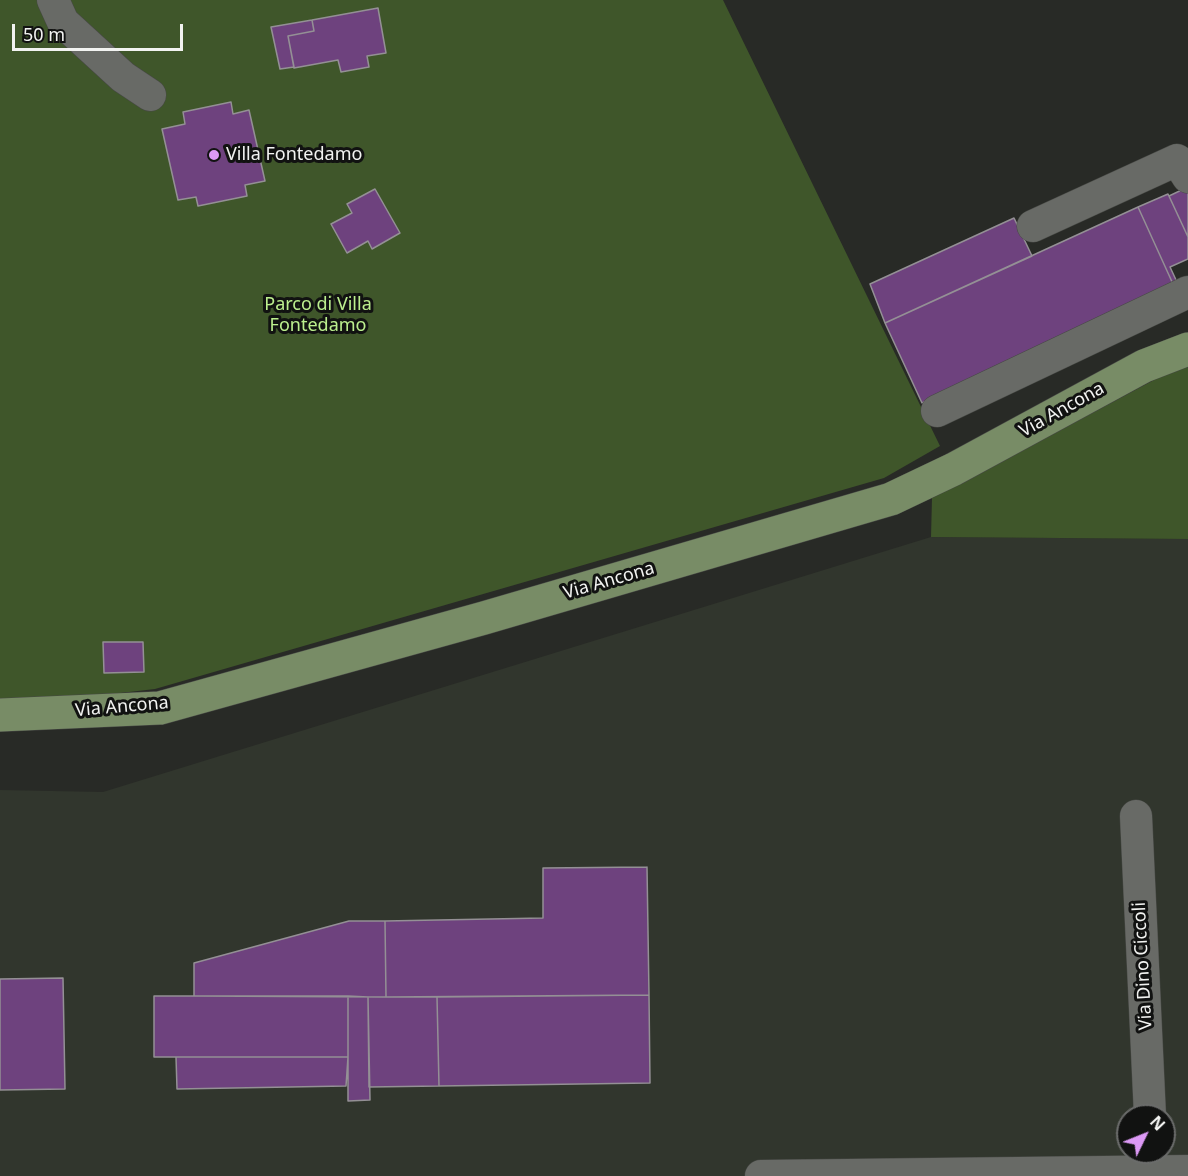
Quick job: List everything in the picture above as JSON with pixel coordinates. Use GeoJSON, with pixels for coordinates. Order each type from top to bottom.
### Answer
{"type":"FeatureCollection","features":[{"type":"Feature","properties":{"kind":"main road","name":"Via Ancona"},"geometry":{"type":"LineString","coordinates":[[0,715],[160,708],[484,618],[891,498],[954,469],[1144,366],[1188,349]]}},
{"type":"Feature","properties":{"kind":"street"},"geometry":{"type":"LineString","coordinates":[[53,0],[63,22],[123,77],[150,95]]}},
{"type":"Feature","properties":{"kind":"street"},"geometry":{"type":"LineString","coordinates":[[1033,226],[1177,160],[1188,177]]}},
{"type":"Feature","properties":{"kind":"street"},"geometry":{"type":"LineString","coordinates":[[937,411],[1188,292]]}},
{"type":"Feature","properties":{"kind":"street","name":"Via Dino Ciccoli"},"geometry":{"type":"LineString","coordinates":[[1136,816],[1149,1104]]}},
{"type":"Feature","properties":{"kind":"street"},"geometry":{"type":"LineString","coordinates":[[761,1176],[1116,1163]]}},
{"type":"Feature","properties":{"kind":"street"},"geometry":{"type":"LineString","coordinates":[[1160,1164],[1188,1171]]}},
{"type":"Feature","properties":{"kind":"shaded area"},"geometry":{"type":"Polygon","coordinates":[[[931,537],[1188,539],[1188,1176],[0,1176],[0,790],[103,792],[931,537]]]}},
{"type":"Feature","properties":{"kind":"green space","name":"Parco di Villa Fontedamo"},"geometry":{"type":"Polygon","coordinates":[[[0,0],[723,0],[940,446],[884,478],[155,689],[0,707],[0,0]]]}},
{"type":"Feature","properties":{"kind":"green space"},"geometry":{"type":"Polygon","coordinates":[[[1188,367],[1188,539],[931,537],[932,498],[1169,372],[1188,367]]]}},
{"type":"Feature","properties":{"kind":"building"},"geometry":{"type":"Polygon","coordinates":[[[378,8],[386,53],[367,56],[369,67],[341,72],[338,60],[294,68],[288,36],[314,31],[312,20],[378,8]]]}},
{"type":"Feature","properties":{"kind":"building"},"geometry":{"type":"Polygon","coordinates":[[[312,20],[314,31],[288,36],[294,67],[280,69],[271,27],[312,20]]]}},
{"type":"Feature","properties":{"kind":"building","name":"Villa Fontedamo"},"geometry":{"type":"Polygon","coordinates":[[[231,102],[233,114],[249,110],[265,181],[245,185],[247,196],[198,206],[196,197],[178,200],[162,129],[185,124],[183,112],[231,102]]]}},
{"type":"Feature","properties":{"kind":"building"},"geometry":{"type":"Polygon","coordinates":[[[1188,187],[1188,237],[1169,196],[1188,187]]]}},
{"type":"Feature","properties":{"kind":"building","name":"Villa Fontedamo"},"geometry":{"type":"Polygon","coordinates":[[[375,189],[400,233],[372,249],[368,241],[347,253],[331,224],[352,213],[347,204],[375,189]]]}},
{"type":"Feature","properties":{"kind":"building"},"geometry":{"type":"Polygon","coordinates":[[[1168,194],[1188,237],[1188,259],[1170,267],[1177,282],[1173,284],[1138,207],[1168,194]]]}},
{"type":"Feature","properties":{"kind":"building"},"geometry":{"type":"Polygon","coordinates":[[[1138,207],[1173,288],[922,403],[885,323],[1138,207]]]}},
{"type":"Feature","properties":{"kind":"building"},"geometry":{"type":"Polygon","coordinates":[[[1014,218],[1032,256],[885,323],[870,284],[1014,218]]]}},
{"type":"Feature","properties":{"kind":"building"},"geometry":{"type":"Polygon","coordinates":[[[103,642],[143,642],[144,672],[104,673],[103,642]]]}},
{"type":"Feature","properties":{"kind":"building"},"geometry":{"type":"Polygon","coordinates":[[[647,867],[649,995],[386,997],[385,921],[543,918],[543,868],[647,867]]]}},
{"type":"Feature","properties":{"kind":"building"},"geometry":{"type":"Polygon","coordinates":[[[349,921],[385,921],[386,997],[194,996],[194,963],[349,921]]]}},
{"type":"Feature","properties":{"kind":"building"},"geometry":{"type":"Polygon","coordinates":[[[63,978],[65,1089],[0,1090],[0,979],[63,978]]]}},
{"type":"Feature","properties":{"kind":"building"},"geometry":{"type":"Polygon","coordinates":[[[649,995],[650,1083],[439,1086],[437,997],[649,995]]]}},
{"type":"Feature","properties":{"kind":"building"},"geometry":{"type":"Polygon","coordinates":[[[154,996],[348,996],[348,1057],[154,1057],[154,996]]]}},
{"type":"Feature","properties":{"kind":"building"},"geometry":{"type":"Polygon","coordinates":[[[348,996],[368,997],[370,1100],[348,1101],[348,996]]]}},
{"type":"Feature","properties":{"kind":"building"},"geometry":{"type":"Polygon","coordinates":[[[368,997],[437,997],[439,1086],[369,1087],[368,997]]]}},
{"type":"Feature","properties":{"kind":"building"},"geometry":{"type":"Polygon","coordinates":[[[176,1057],[348,1057],[346,1086],[177,1089],[176,1057]]]}},
{"type":"Feature","properties":{"kind":"place","name":"Villa Fontedamo"},"geometry":{"type":"Point","coordinates":[214,155]}}]}
